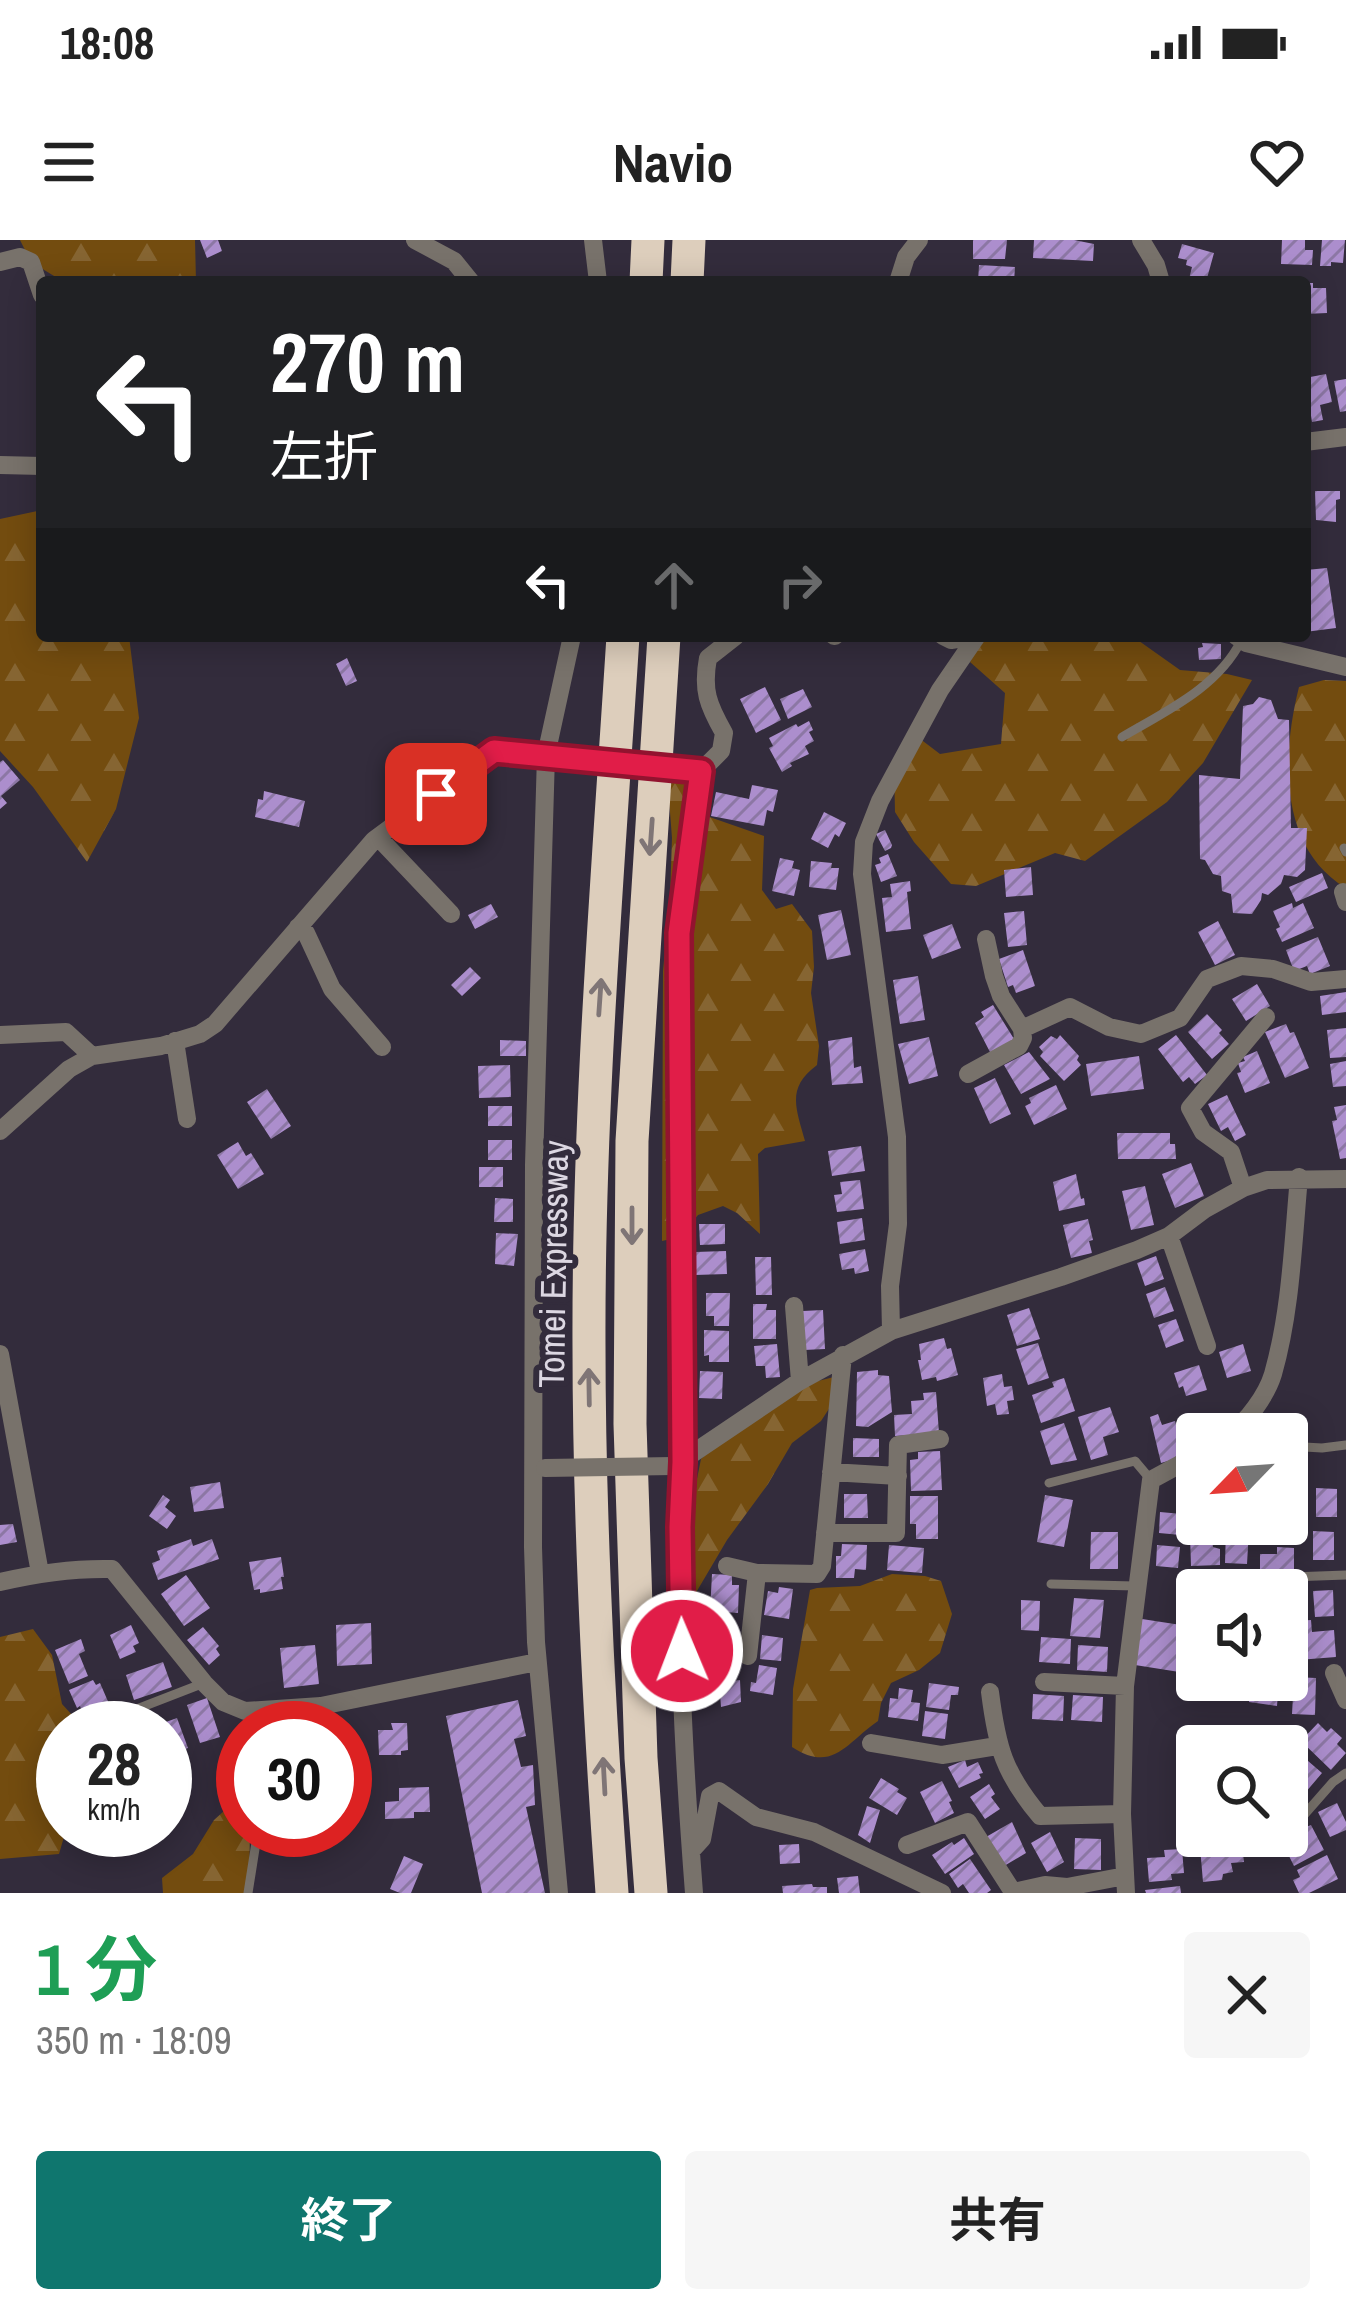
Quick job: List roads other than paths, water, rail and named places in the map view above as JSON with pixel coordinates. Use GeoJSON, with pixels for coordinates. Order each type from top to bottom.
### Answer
{"type":"FeatureCollection","features":[{"type":"Feature","properties":{"kind":"highway"},"geometry":{"type":"LineString","coordinates":[[646,276],[648,240]]}},
{"type":"Feature","properties":{"kind":"highway"},"geometry":{"type":"LineString","coordinates":[[687,276],[689,240]]}},
{"type":"Feature","properties":{"kind":"highway","name":"Tomei Expressway"},"geometry":{"type":"LineString","coordinates":[[612,1893],[593,1553],[589,1345],[595,1080],[623,642]]}},
{"type":"Feature","properties":{"kind":"highway"},"geometry":{"type":"LineString","coordinates":[[651,1893],[641,1759],[630,1424],[632,1212],[664,642]]}},
{"type":"Feature","properties":{"kind":"street"},"geometry":{"type":"LineString","coordinates":[[415,240],[454,261],[466,276]]}},
{"type":"Feature","properties":{"kind":"street"},"geometry":{"type":"LineString","coordinates":[[593,240],[597,276]]}},
{"type":"Feature","properties":{"kind":"street"},"geometry":{"type":"LineString","coordinates":[[900,276],[919,240]]}},
{"type":"Feature","properties":{"kind":"street"},"geometry":{"type":"LineString","coordinates":[[1142,240],[1159,276]]}},
{"type":"Feature","properties":{"kind":"street"},"geometry":{"type":"LineString","coordinates":[[0,262],[20,257],[31,262],[36,277]]}},
{"type":"Feature","properties":{"kind":"street"},"geometry":{"type":"LineString","coordinates":[[1311,441],[1346,437]]}},
{"type":"Feature","properties":{"kind":"street"},"geometry":{"type":"LineString","coordinates":[[0,465],[36,466]]}},
{"type":"Feature","properties":{"kind":"street"},"geometry":{"type":"LineString","coordinates":[[559,1893],[537,1662],[533,1547],[540,1467],[534,1165],[556,757],[571,642]]}},
{"type":"Feature","properties":{"kind":"street"},"geometry":{"type":"LineString","coordinates":[[694,1893],[686,1776],[678,1464],[679,933],[698,771],[721,751],[724,733],[703,683],[708,658],[728,642]]}},
{"type":"Feature","properties":{"kind":"street"},"geometry":{"type":"LineString","coordinates":[[891,1331],[890,1286],[898,1224],[897,1137],[864,894],[864,842],[880,801],[940,690],[972,642]]}},
{"type":"Feature","properties":{"kind":"street"},"geometry":{"type":"LineString","coordinates":[[1250,642],[1346,667]]}},
{"type":"Feature","properties":{"kind":"street"},"geometry":{"type":"LineString","coordinates":[[0,1131],[69,1070],[92,1056],[175,1041],[215,1024],[378,837],[494,751],[698,771]]}},
{"type":"Feature","properties":{"kind":"street"},"geometry":{"type":"LineString","coordinates":[[378,837],[451,914]]}},
{"type":"Feature","properties":{"kind":"street"},"geometry":{"type":"LineString","coordinates":[[298,928],[306,933],[332,989],[382,1047]]}},
{"type":"Feature","properties":{"kind":"street"},"geometry":{"type":"LineString","coordinates":[[968,1074],[1019,1046],[1023,1037],[1001,996],[986,939]]}},
{"type":"Feature","properties":{"kind":"street"},"geometry":{"type":"LineString","coordinates":[[1022,1028],[1070,1007],[1109,1027],[1141,1034],[1180,1018],[1207,979],[1241,966],[1273,969],[1312,982],[1346,979]]}},
{"type":"Feature","properties":{"kind":"street"},"geometry":{"type":"LineString","coordinates":[[1244,1188],[1231,1152],[1203,1132],[1190,1108],[1266,1017]]}},
{"type":"Feature","properties":{"kind":"street"},"geometry":{"type":"LineString","coordinates":[[0,1034],[66,1032],[92,1056]]}},
{"type":"Feature","properties":{"kind":"street"},"geometry":{"type":"LineString","coordinates":[[175,1041],[187,1119]]}},
{"type":"Feature","properties":{"kind":"street"},"geometry":{"type":"LineString","coordinates":[[1249,1413],[1272,1379],[1286,1313],[1299,1178]]}},
{"type":"Feature","properties":{"kind":"street"},"geometry":{"type":"LineString","coordinates":[[540,1467],[678,1464],[800,1381],[891,1331],[1061,1277],[1169,1236],[1205,1209],[1267,1180],[1346,1178]]}},
{"type":"Feature","properties":{"kind":"street"},"geometry":{"type":"LineString","coordinates":[[1169,1236],[1207,1346]]}},
{"type":"Feature","properties":{"kind":"street"},"geometry":{"type":"LineString","coordinates":[[794,1306],[800,1381]]}},
{"type":"Feature","properties":{"kind":"street"},"geometry":{"type":"LineString","coordinates":[[0,1354],[40,1573]]}},
{"type":"Feature","properties":{"kind":"street"},"geometry":{"type":"LineString","coordinates":[[727,1566],[757,1573],[817,1574],[822,1566],[843,1355]]}},
{"type":"Feature","properties":{"kind":"street"},"geometry":{"type":"LineString","coordinates":[[825,1533],[896,1533],[898,1445],[940,1439]]}},
{"type":"Feature","properties":{"kind":"street"},"geometry":{"type":"LineString","coordinates":[[907,1845],[968,1822],[1013,1892],[1045,1885],[1126,1884],[1122,1814],[1125,1686],[1151,1480],[1176,1466]]}},
{"type":"Feature","properties":{"kind":"street"},"geometry":{"type":"LineString","coordinates":[[831,1472],[898,1476]]}},
{"type":"Feature","properties":{"kind":"street"},"geometry":{"type":"LineString","coordinates":[[0,1582],[81,1568],[112,1569],[204,1684],[224,1702],[245,1711],[321,1706],[537,1662]]}},
{"type":"Feature","properties":{"kind":"street"},"geometry":{"type":"LineString","coordinates":[[748,1656],[757,1573]]}},
{"type":"Feature","properties":{"kind":"street"},"geometry":{"type":"LineString","coordinates":[[1334,1672],[1346,1700]]}},
{"type":"Feature","properties":{"kind":"street"},"geometry":{"type":"LineString","coordinates":[[1044,1682],[1125,1686]]}},
{"type":"Feature","properties":{"kind":"street"},"geometry":{"type":"LineString","coordinates":[[990,1692],[997,1746],[1016,1788],[1040,1816],[1122,1814]]}},
{"type":"Feature","properties":{"kind":"street"},"geometry":{"type":"LineString","coordinates":[[871,1743],[942,1755],[997,1746]]}},
{"type":"Feature","properties":{"kind":"street"},"geometry":{"type":"LineString","coordinates":[[691,1851],[701,1839],[710,1796],[719,1791],[756,1817],[814,1832],[942,1893]]}},
{"type":"Feature","properties":{"kind":"lane"},"geometry":{"type":"LineString","coordinates":[[1122,737],[1205,686],[1230,662],[1238,642]]}},
{"type":"Feature","properties":{"kind":"lane"},"geometry":{"type":"LineString","coordinates":[[1308,1447],[1346,1445]]}},
{"type":"Feature","properties":{"kind":"lane"},"geometry":{"type":"LineString","coordinates":[[1049,1483],[1135,1461],[1151,1480]]}},
{"type":"Feature","properties":{"kind":"lane"},"geometry":{"type":"LineString","coordinates":[[1308,1576],[1346,1575]]}},
{"type":"Feature","properties":{"kind":"lane"},"geometry":{"type":"LineString","coordinates":[[1051,1583],[1138,1586]]}},
{"type":"Feature","properties":{"kind":"lane"},"geometry":{"type":"LineString","coordinates":[[159,1701],[204,1684]]}},
{"type":"Feature","properties":{"kind":"lane"},"geometry":{"type":"LineString","coordinates":[[1308,1810],[1346,1773]]}},
{"type":"Feature","properties":{"kind":"lane"},"geometry":{"type":"LineString","coordinates":[[248,1893],[254,1857]]}}]}
